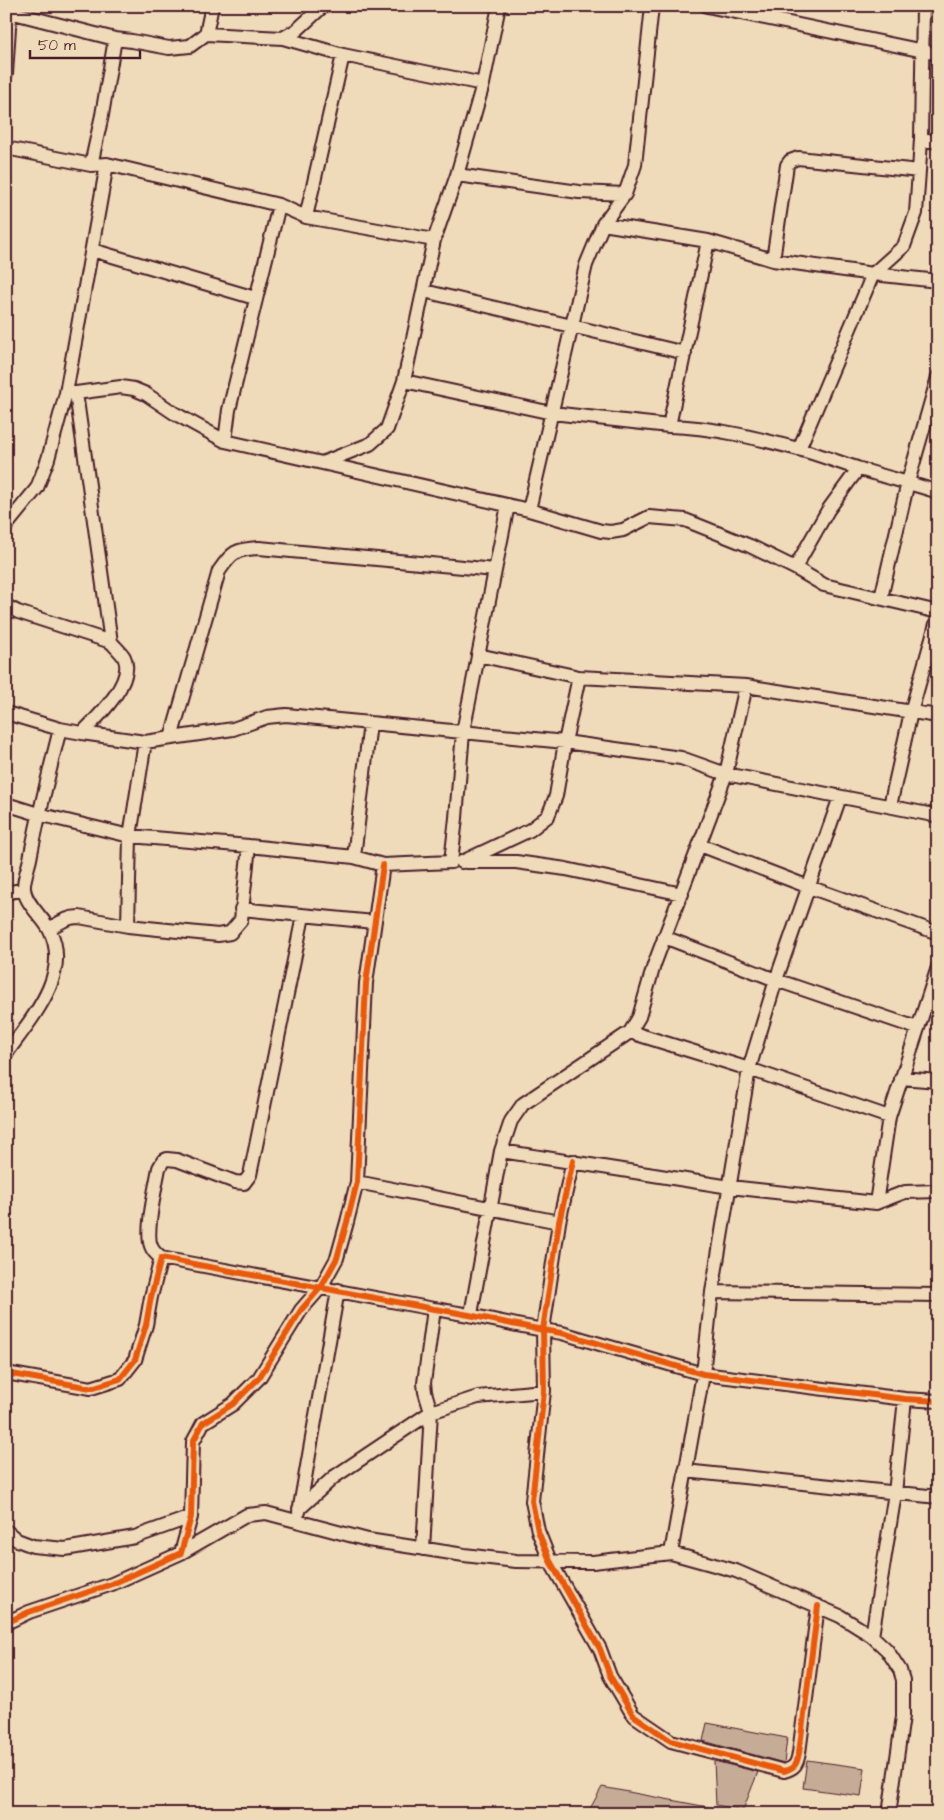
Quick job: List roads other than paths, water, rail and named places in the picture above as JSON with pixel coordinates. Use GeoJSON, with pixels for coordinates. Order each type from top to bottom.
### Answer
{"type":"FeatureCollection","features":[{"type":"Feature","properties":{"kind":"street"},"geometry":{"type":"LineString","coordinates":[[206,34],[212,6]]}},
{"type":"Feature","properties":{"kind":"street"},"geometry":{"type":"LineString","coordinates":[[282,38],[297,30],[323,6]]}},
{"type":"Feature","properties":{"kind":"street"},"geometry":{"type":"LineString","coordinates":[[322,463],[370,444],[387,429],[404,381],[434,240],[457,175],[483,84],[500,6]]}},
{"type":"Feature","properties":{"kind":"street"},"geometry":{"type":"LineString","coordinates":[[529,510],[586,264],[603,224],[625,194],[635,165],[652,6]]}},
{"type":"Feature","properties":{"kind":"street"},"geometry":{"type":"LineString","coordinates":[[707,6],[938,54]]}},
{"type":"Feature","properties":{"kind":"street"},"geometry":{"type":"LineString","coordinates":[[799,449],[873,274],[904,246],[916,212],[921,139],[923,6]]}},
{"type":"Feature","properties":{"kind":"street"},"geometry":{"type":"LineString","coordinates":[[6,74],[8,11],[115,39],[169,48],[190,46],[206,34],[282,38],[343,55],[483,84]]}},
{"type":"Feature","properties":{"kind":"street"},"geometry":{"type":"LineString","coordinates":[[91,165],[115,39]]}},
{"type":"Feature","properties":{"kind":"street"},"geometry":{"type":"LineString","coordinates":[[306,217],[343,55]]}},
{"type":"Feature","properties":{"kind":"street"},"geometry":{"type":"LineString","coordinates":[[921,139],[938,142]]}},
{"type":"Feature","properties":{"kind":"street"},"geometry":{"type":"LineString","coordinates":[[6,148],[91,165],[108,164],[279,205],[306,217],[434,240]]}},
{"type":"Feature","properties":{"kind":"street"},"geometry":{"type":"LineString","coordinates":[[773,260],[787,165],[790,161],[798,158],[919,171]]}},
{"type":"Feature","properties":{"kind":"street"},"geometry":{"type":"LineString","coordinates":[[6,526],[37,488],[71,393],[92,250],[108,164]]}},
{"type":"Feature","properties":{"kind":"street"},"geometry":{"type":"LineString","coordinates":[[457,175],[580,192],[625,194]]}},
{"type":"Feature","properties":{"kind":"street"},"geometry":{"type":"LineString","coordinates":[[225,441],[229,410],[279,205]]}},
{"type":"Feature","properties":{"kind":"street"},"geometry":{"type":"LineString","coordinates":[[603,224],[708,241],[773,260],[938,281]]}},
{"type":"Feature","properties":{"kind":"street"},"geometry":{"type":"LineString","coordinates":[[669,426],[708,241]]}},
{"type":"Feature","properties":{"kind":"street"},"geometry":{"type":"LineString","coordinates":[[92,250],[255,298]]}},
{"type":"Feature","properties":{"kind":"street"},"geometry":{"type":"LineString","coordinates":[[424,291],[684,353]]}},
{"type":"Feature","properties":{"kind":"street"},"geometry":{"type":"LineString","coordinates":[[881,598],[908,482],[934,403],[938,377]]}},
{"type":"Feature","properties":{"kind":"street"},"geometry":{"type":"LineString","coordinates":[[404,381],[552,413],[710,430],[799,449],[858,469],[938,492]]}},
{"type":"Feature","properties":{"kind":"street"},"geometry":{"type":"LineString","coordinates":[[71,393],[121,388],[134,389],[146,394],[174,413],[225,441],[529,510],[601,531],[623,530],[649,517],[685,520],[750,546],[795,568],[824,585],[938,612]]}},
{"type":"Feature","properties":{"kind":"street"},"geometry":{"type":"LineString","coordinates":[[71,393],[111,642],[124,658],[126,672],[118,693],[101,715],[82,733]]}},
{"type":"Feature","properties":{"kind":"street"},"geometry":{"type":"LineString","coordinates":[[795,568],[828,510],[858,469]]}},
{"type":"Feature","properties":{"kind":"street"},"geometry":{"type":"LineString","coordinates":[[457,862],[456,818],[462,732],[508,505]]}},
{"type":"Feature","properties":{"kind":"street"},"geometry":{"type":"LineString","coordinates":[[171,738],[219,571],[228,557],[242,548],[495,570]]}},
{"type":"Feature","properties":{"kind":"street"},"geometry":{"type":"LineString","coordinates":[[6,606],[18,612],[111,642]]}},
{"type":"Feature","properties":{"kind":"street"},"geometry":{"type":"LineString","coordinates":[[890,806],[911,712],[938,617]]}},
{"type":"Feature","properties":{"kind":"street"},"geometry":{"type":"LineString","coordinates":[[478,655],[579,677],[746,686],[938,716]]}},
{"type":"Feature","properties":{"kind":"street"},"geometry":{"type":"LineString","coordinates":[[457,862],[530,830],[548,816],[556,796],[579,677]]}},
{"type":"Feature","properties":{"kind":"street"},"geometry":{"type":"LineString","coordinates":[[471,1314],[501,1151],[511,1121],[524,1104],[630,1032],[639,1017],[664,937],[682,894],[726,774],[746,686]]}},
{"type":"Feature","properties":{"kind":"street"},"geometry":{"type":"LineString","coordinates":[[6,713],[60,729],[145,742],[233,730],[267,717],[286,715],[565,742],[681,758],[726,774],[938,816]]}},
{"type":"Feature","properties":{"kind":"street"},"geometry":{"type":"LineString","coordinates":[[354,857],[370,723]]}},
{"type":"Feature","properties":{"kind":"street"},"geometry":{"type":"LineString","coordinates":[[6,1054],[27,1025],[51,986],[56,959],[54,939],[33,907],[24,889],[38,814],[60,729]]}},
{"type":"Feature","properties":{"kind":"street"},"geometry":{"type":"LineString","coordinates":[[128,926],[130,836],[145,742]]}},
{"type":"Feature","properties":{"kind":"street"},"geometry":{"type":"LineString","coordinates":[[671,1553],[703,1374],[712,1292],[749,1069],[776,980],[840,797]]}},
{"type":"Feature","properties":{"kind":"street"},"geometry":{"type":"LineString","coordinates":[[6,804],[38,814],[130,836],[354,857],[383,864],[516,862],[566,869],[682,894]]}},
{"type":"Feature","properties":{"kind":"street"},"geometry":{"type":"LineString","coordinates":[[700,844],[809,887],[938,933]]}},
{"type":"Feature","properties":{"kind":"street"},"geometry":{"type":"LineString","coordinates":[[49,929],[71,918],[218,935],[230,933],[241,920],[249,846]]}},
{"type":"Feature","properties":{"kind":"street"},"geometry":{"type":"LineString","coordinates":[[181,1553],[191,1517],[193,1442],[204,1423],[233,1404],[260,1378],[281,1340],[301,1310],[321,1288],[337,1258],[357,1182],[366,983],[383,864]]}},
{"type":"Feature","properties":{"kind":"street"},"geometry":{"type":"LineString","coordinates":[[6,893],[24,889]]}},
{"type":"Feature","properties":{"kind":"street"},"geometry":{"type":"LineString","coordinates":[[241,909],[374,922]]}},
{"type":"Feature","properties":{"kind":"street"},"geometry":{"type":"LineString","coordinates":[[303,916],[250,1175],[244,1183],[235,1182],[176,1160],[167,1159],[162,1161],[159,1168],[149,1233],[150,1246],[161,1258],[434,1309],[471,1314],[562,1333],[703,1374],[938,1401]]}},
{"type":"Feature","properties":{"kind":"street"},"geometry":{"type":"LineString","coordinates":[[664,937],[776,980],[917,1028]]}},
{"type":"Feature","properties":{"kind":"street"},"geometry":{"type":"LineString","coordinates":[[876,1203],[889,1117],[937,969]]}},
{"type":"Feature","properties":{"kind":"street"},"geometry":{"type":"LineString","coordinates":[[630,1032],[749,1069],[889,1117]]}},
{"type":"Feature","properties":{"kind":"street"},"geometry":{"type":"LineString","coordinates":[[901,1078],[938,1081]]}},
{"type":"Feature","properties":{"kind":"street"},"geometry":{"type":"LineString","coordinates":[[501,1151],[730,1187],[876,1203],[905,1192],[938,1191]]}},
{"type":"Feature","properties":{"kind":"street"},"geometry":{"type":"LineString","coordinates":[[573,1161],[559,1222],[543,1330],[544,1391],[532,1501],[538,1531],[550,1561],[600,1649],[610,1676],[633,1715],[671,1741],[784,1771],[793,1768],[797,1764],[799,1753],[818,1606]]}},
{"type":"Feature","properties":{"kind":"street"},"geometry":{"type":"LineString","coordinates":[[357,1182],[559,1222]]}},
{"type":"Feature","properties":{"kind":"street"},"geometry":{"type":"LineString","coordinates":[[6,1373],[91,1388],[120,1380],[136,1360],[161,1258]]}},
{"type":"Feature","properties":{"kind":"street"},"geometry":{"type":"LineString","coordinates":[[298,1515],[338,1290]]}},
{"type":"Feature","properties":{"kind":"street"},"geometry":{"type":"LineString","coordinates":[[712,1292],[938,1295]]}},
{"type":"Feature","properties":{"kind":"street"},"geometry":{"type":"LineString","coordinates":[[423,1549],[431,1412],[424,1383],[434,1309]]}},
{"type":"Feature","properties":{"kind":"street"},"geometry":{"type":"LineString","coordinates":[[298,1515],[334,1477],[431,1412],[478,1397],[544,1391]]}},
{"type":"Feature","properties":{"kind":"street"},"geometry":{"type":"LineString","coordinates":[[872,1636],[895,1493],[905,1398]]}},
{"type":"Feature","properties":{"kind":"street"},"geometry":{"type":"LineString","coordinates":[[685,1471],[938,1497]]}},
{"type":"Feature","properties":{"kind":"street"},"geometry":{"type":"LineString","coordinates":[[6,1623],[28,1612],[112,1584],[181,1553],[247,1515],[266,1513],[298,1515],[368,1540],[516,1561],[593,1562],[671,1553],[736,1572],[818,1606],[840,1616],[872,1636],[887,1650],[900,1670],[903,1680],[903,1716],[889,1814]]}},
{"type":"Feature","properties":{"kind":"street"},"geometry":{"type":"LineString","coordinates":[[6,1531],[17,1540],[33,1546],[65,1549],[135,1537],[191,1517]]}}]}
